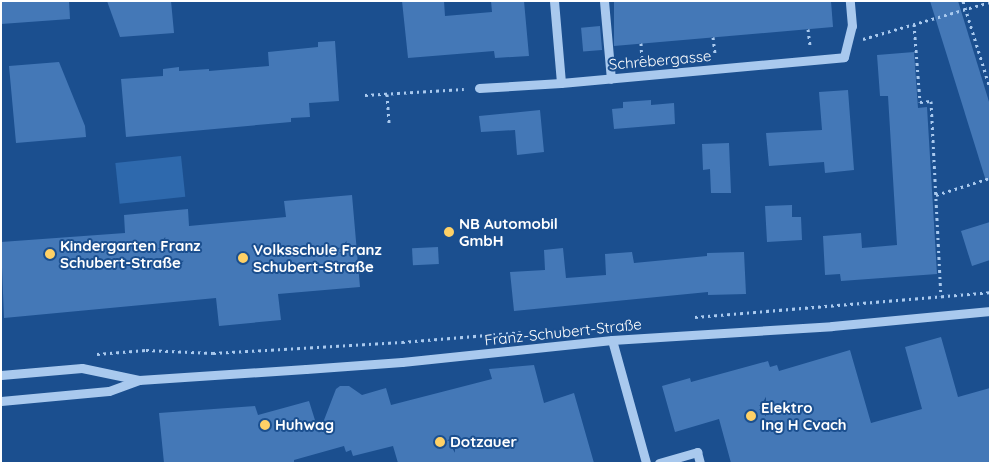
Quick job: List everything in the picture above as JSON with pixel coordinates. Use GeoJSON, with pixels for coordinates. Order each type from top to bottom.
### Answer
{"type":"FeatureCollection","features":[{"type":"Feature","properties":{"kind":"street"},"geometry":{"type":"LineString","coordinates":[[554,1],[561,83]]}},
{"type":"Feature","properties":{"kind":"street"},"geometry":{"type":"LineString","coordinates":[[604,1],[611,79]]}},
{"type":"Feature","properties":{"kind":"street"},"geometry":{"type":"LineString","coordinates":[[844,57],[852,26],[850,1]]}},
{"type":"Feature","properties":{"kind":"street","name":"Schrebergasse"},"geometry":{"type":"LineString","coordinates":[[479,88],[611,79],[844,57]]}},
{"type":"Feature","properties":{"kind":"street","name":"Franz-Schubert-Straße"},"geometry":{"type":"LineString","coordinates":[[1,401],[108,391],[139,380],[402,362],[612,340],[832,326],[990,311]]}},
{"type":"Feature","properties":{"kind":"street"},"geometry":{"type":"LineString","coordinates":[[612,340],[646,463]]}},
{"type":"Feature","properties":{"kind":"street","name":"Franz-Schubert-Straße"},"geometry":{"type":"LineString","coordinates":[[1,375],[82,368],[139,380]]}},
{"type":"Feature","properties":{"kind":"street"},"geometry":{"type":"LineString","coordinates":[[659,463],[697,452],[700,463]]}},
{"type":"Feature","properties":{"kind":"path"},"geometry":{"type":"LineString","coordinates":[[964,1],[990,88]]}},
{"type":"Feature","properties":{"kind":"path"},"geometry":{"type":"LineString","coordinates":[[844,57],[861,40],[990,2]]}},
{"type":"Feature","properties":{"kind":"path"},"geometry":{"type":"LineString","coordinates":[[914,24],[920,102],[931,101],[941,296]]}},
{"type":"Feature","properties":{"kind":"path"},"geometry":{"type":"LineString","coordinates":[[365,95],[479,88]]}},
{"type":"Feature","properties":{"kind":"path"},"geometry":{"type":"LineString","coordinates":[[387,94],[389,125]]}},
{"type":"Feature","properties":{"kind":"path"},"geometry":{"type":"LineString","coordinates":[[936,195],[990,178]]}},
{"type":"Feature","properties":{"kind":"path"},"geometry":{"type":"LineString","coordinates":[[686,318],[990,292]]}},
{"type":"Feature","properties":{"kind":"path"},"geometry":{"type":"LineString","coordinates":[[88,354],[146,350],[212,353],[402,342],[530,331]]}},
{"type":"Feature","properties":{"kind":"shaded area"},"geometry":{"type":"Polygon","coordinates":[[[181,156],[185,197],[120,204],[115,163],[181,156]]]}},
{"type":"Feature","properties":{"kind":"building"},"geometry":{"type":"Polygon","coordinates":[[[1,1],[69,1],[70,19],[1,24],[1,1]]]}},
{"type":"Feature","properties":{"kind":"building"},"geometry":{"type":"Polygon","coordinates":[[[107,1],[171,1],[174,33],[120,37],[107,1]]]}},
{"type":"Feature","properties":{"kind":"building"},"geometry":{"type":"Polygon","coordinates":[[[402,1],[444,1],[445,16],[492,12],[491,1],[524,1],[529,56],[495,58],[494,51],[408,58],[402,1]]]}},
{"type":"Feature","properties":{"kind":"building"},"geometry":{"type":"Polygon","coordinates":[[[614,1],[831,1],[833,27],[614,46],[614,1]]]}},
{"type":"Feature","properties":{"kind":"building"},"geometry":{"type":"Polygon","coordinates":[[[930,1],[958,1],[990,105],[990,180],[986,181],[930,1]]]}},
{"type":"Feature","properties":{"kind":"building"},"geometry":{"type":"Polygon","coordinates":[[[600,26],[602,50],[583,52],[581,28],[600,26]]]}},
{"type":"Feature","properties":{"kind":"building"},"geometry":{"type":"Polygon","coordinates":[[[335,41],[339,101],[309,103],[310,117],[291,118],[291,122],[126,137],[121,79],[163,76],[163,69],[179,67],[179,71],[209,69],[209,71],[269,66],[268,52],[318,47],[318,42],[335,41]]]}},
{"type":"Feature","properties":{"kind":"building"},"geometry":{"type":"Polygon","coordinates":[[[914,52],[918,108],[927,107],[937,274],[841,281],[840,274],[825,275],[823,236],[861,233],[862,248],[897,245],[888,96],[880,96],[877,55],[914,52]]]}},
{"type":"Feature","properties":{"kind":"building"},"geometry":{"type":"Polygon","coordinates":[[[59,62],[85,126],[86,137],[16,143],[9,66],[59,62]]]}},
{"type":"Feature","properties":{"kind":"building"},"geometry":{"type":"Polygon","coordinates":[[[848,90],[854,170],[825,173],[824,162],[769,166],[766,133],[822,130],[819,92],[848,90]]]}},
{"type":"Feature","properties":{"kind":"building"},"geometry":{"type":"Polygon","coordinates":[[[651,100],[651,105],[674,103],[675,124],[614,129],[612,109],[623,108],[623,102],[651,100]]]}},
{"type":"Feature","properties":{"kind":"building"},"geometry":{"type":"Polygon","coordinates":[[[540,110],[544,152],[517,155],[515,130],[481,132],[479,116],[540,110]]]}},
{"type":"Feature","properties":{"kind":"building"},"geometry":{"type":"Polygon","coordinates":[[[729,143],[731,193],[711,193],[710,169],[703,170],[702,144],[729,143]]]}},
{"type":"Feature","properties":{"kind":"building","name":"Volksschule Franz Schubert-Straße"},"geometry":{"type":"Polygon","coordinates":[[[352,195],[360,287],[278,294],[281,320],[219,326],[216,298],[4,318],[1,242],[125,233],[124,215],[188,209],[189,226],[286,217],[284,201],[352,195]]]}},
{"type":"Feature","properties":{"kind":"building"},"geometry":{"type":"Polygon","coordinates":[[[792,205],[792,217],[801,217],[802,240],[767,242],[765,206],[792,205]]]}},
{"type":"Feature","properties":{"kind":"building"},"geometry":{"type":"Polygon","coordinates":[[[990,222],[990,260],[972,266],[961,231],[990,222]]]}},
{"type":"Feature","properties":{"kind":"building"},"geometry":{"type":"Polygon","coordinates":[[[438,247],[439,264],[413,265],[412,248],[438,247]]]}},
{"type":"Feature","properties":{"kind":"building"},"geometry":{"type":"Polygon","coordinates":[[[563,248],[566,278],[606,275],[605,254],[632,252],[634,263],[707,256],[707,253],[744,252],[746,294],[708,295],[708,292],[514,311],[510,272],[545,270],[544,250],[563,248]]]}},
{"type":"Feature","properties":{"kind":"building"},"geometry":{"type":"Polygon","coordinates":[[[941,337],[958,397],[990,388],[990,463],[731,463],[719,419],[675,432],[662,386],[690,378],[691,382],[768,361],[770,367],[777,365],[779,371],[850,350],[871,423],[922,409],[905,347],[941,337]]]}},
{"type":"Feature","properties":{"kind":"building"},"geometry":{"type":"Polygon","coordinates":[[[534,365],[544,403],[574,393],[594,463],[398,463],[393,446],[353,456],[351,450],[346,452],[344,446],[294,460],[294,463],[164,463],[159,413],[255,406],[258,415],[309,401],[319,433],[336,389],[340,386],[349,386],[362,395],[386,388],[391,405],[492,379],[489,369],[534,365]]]}},
{"type":"Feature","properties":{"kind":"place","name":"NB Automobil GmbH"},"geometry":{"type":"Point","coordinates":[449,232]}},
{"type":"Feature","properties":{"kind":"place","name":"Kindergarten Franz Schubert-Straße"},"geometry":{"type":"Point","coordinates":[50,254]}},
{"type":"Feature","properties":{"kind":"place","name":"Volksschule Franz Schubert-Straße"},"geometry":{"type":"Point","coordinates":[243,258]}},
{"type":"Feature","properties":{"kind":"place","name":"Elektro Ing H Cvach"},"geometry":{"type":"Point","coordinates":[751,416]}},
{"type":"Feature","properties":{"kind":"place","name":"Huhwag"},"geometry":{"type":"Point","coordinates":[265,425]}},
{"type":"Feature","properties":{"kind":"place","name":"Dotzauer"},"geometry":{"type":"Point","coordinates":[440,442]}}]}
